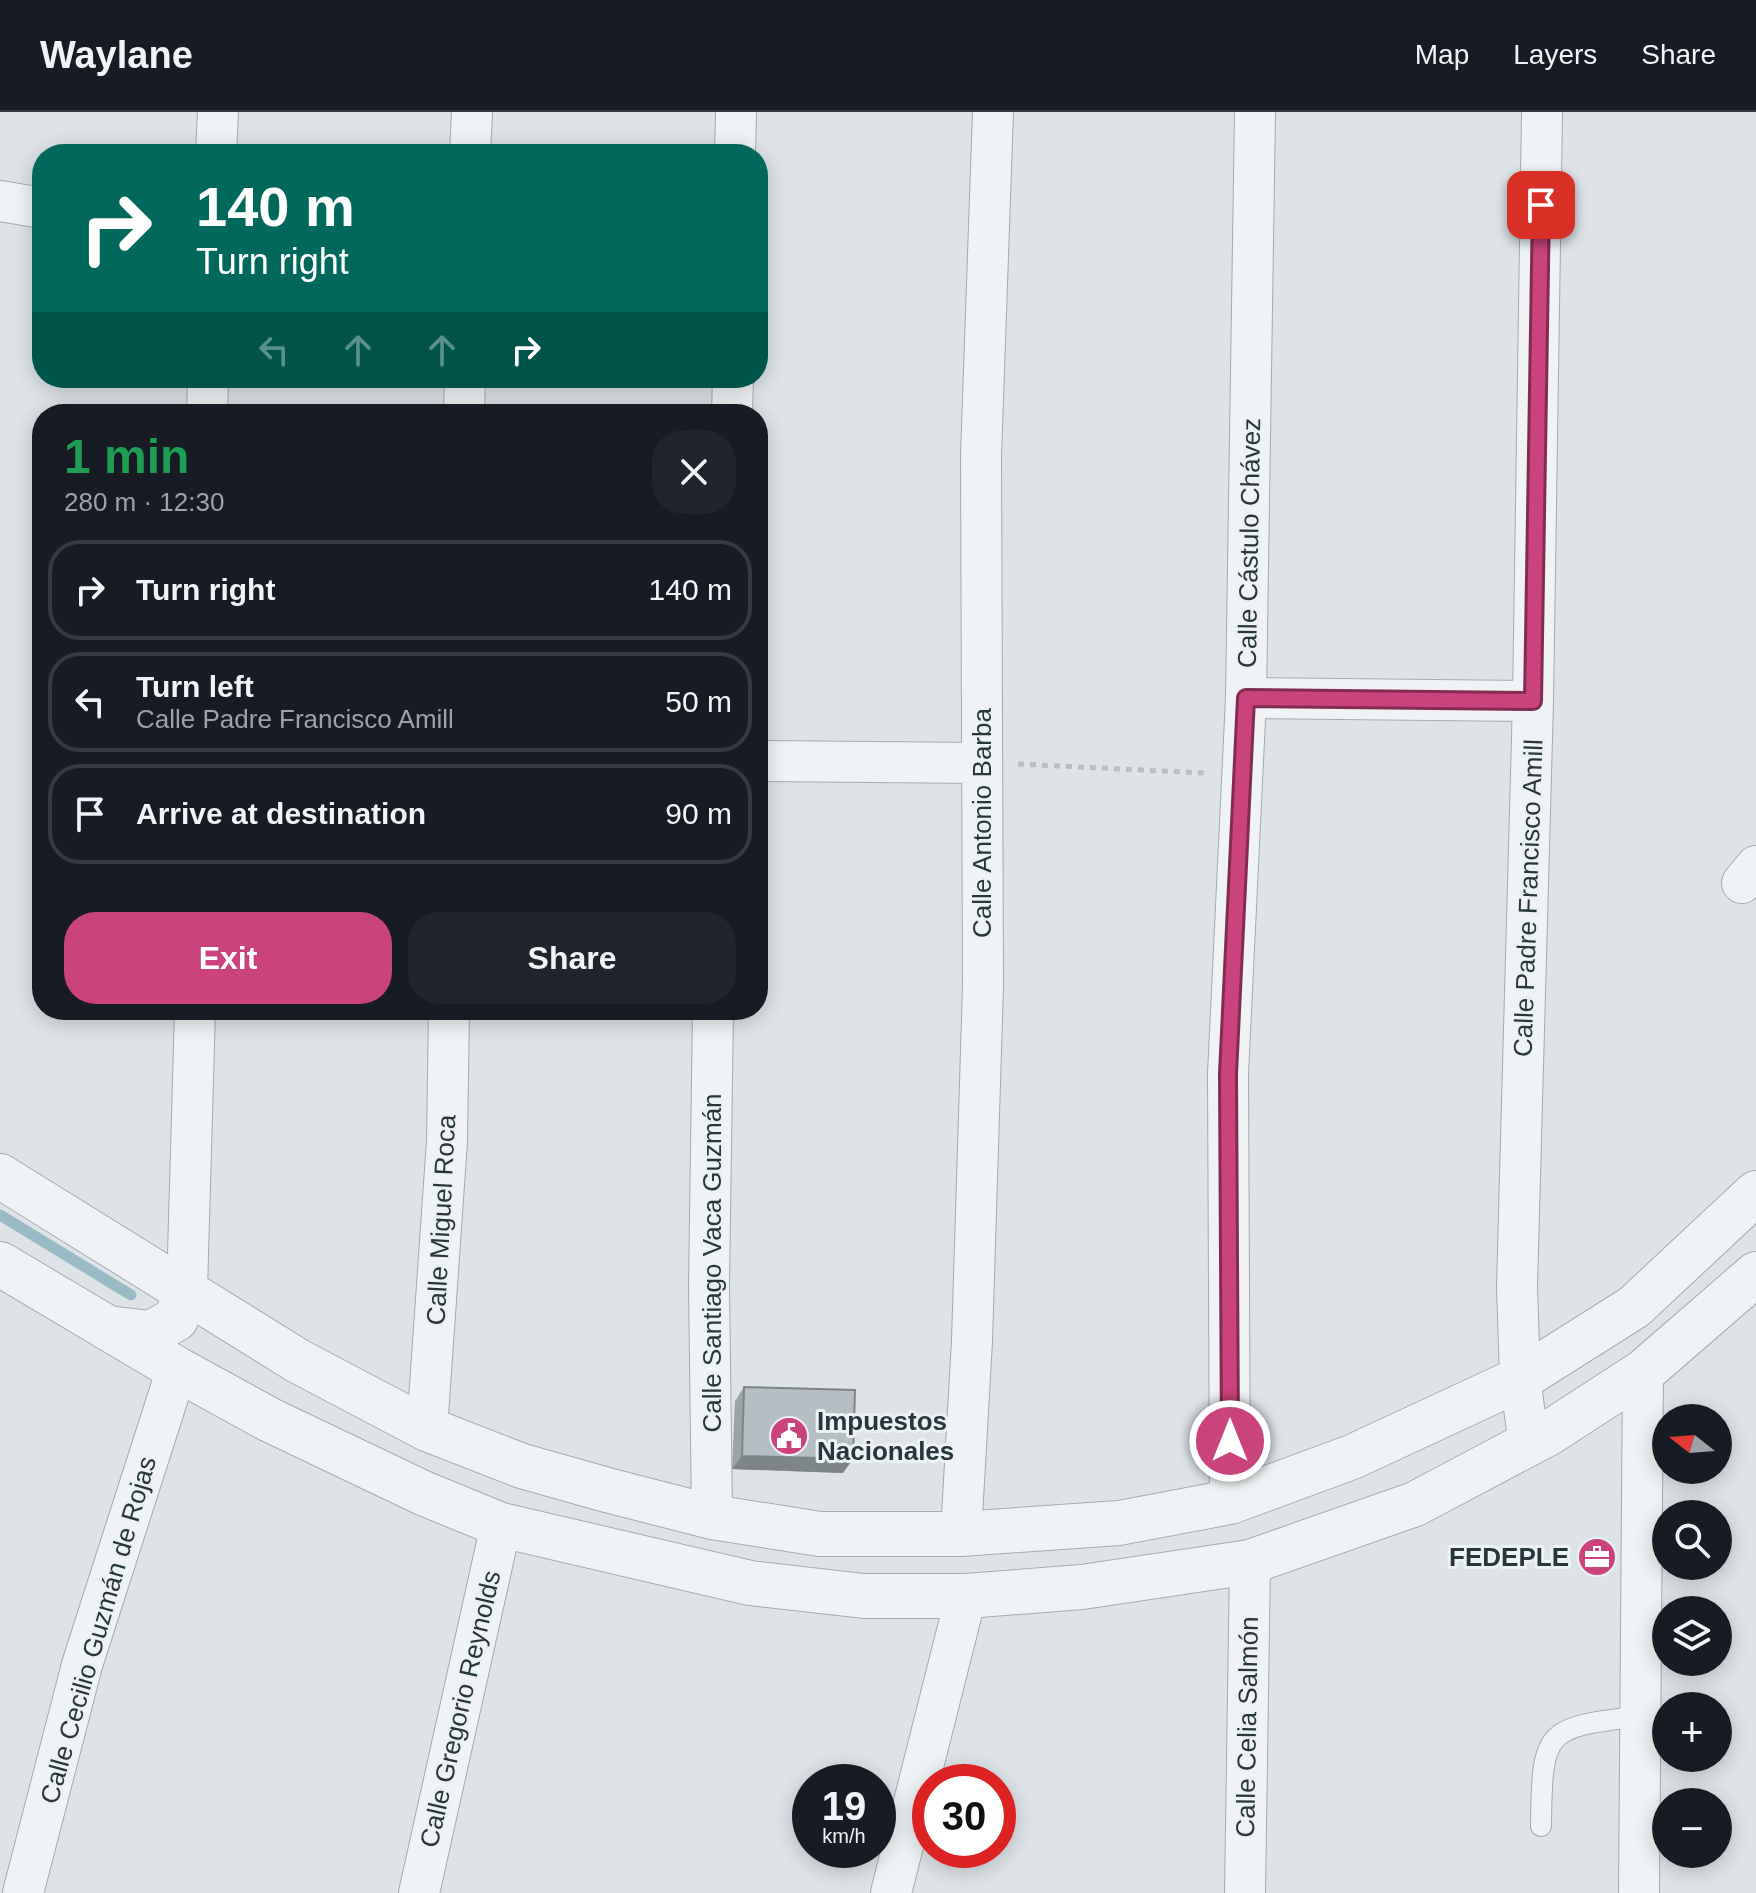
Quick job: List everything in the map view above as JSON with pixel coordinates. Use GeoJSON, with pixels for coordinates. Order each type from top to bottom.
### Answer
{"type":"FeatureCollection","features":[{"type":"Feature","properties":{"kind":"street"},"geometry":{"type":"LineString","coordinates":[[216,144],[218,112]]}},
{"type":"Feature","properties":{"kind":"street"},"geometry":{"type":"LineString","coordinates":[[470,144],[472,112]]}},
{"type":"Feature","properties":{"kind":"street"},"geometry":{"type":"LineString","coordinates":[[735,144],[736,112]]}},
{"type":"Feature","properties":{"kind":"street","name":"Calle Antonio Barba"},"geometry":{"type":"LineString","coordinates":[[961,1534],[972,1341],[982,1002],[981,456],[993,112]]}},
{"type":"Feature","properties":{"kind":"street","name":"Calle Cástulo Chávez"},"geometry":{"type":"LineString","coordinates":[[1230,1502],[1228,1074],[1246,698],[1255,112]]}},
{"type":"Feature","properties":{"kind":"street","name":"Calle Padre Francisco Amill"},"geometry":{"type":"LineString","coordinates":[[1529,1444],[1520,1379],[1517,1286],[1533,701],[1542,112]]}},
{"type":"Feature","properties":{"kind":"street"},"geometry":{"type":"LineString","coordinates":[[0,201],[32,206]]}},
{"type":"Feature","properties":{"kind":"street"},"geometry":{"type":"LineString","coordinates":[[1246,698],[1533,701]]}},
{"type":"Feature","properties":{"kind":"street"},"geometry":{"type":"LineString","coordinates":[[768,761],[982,763]]}},
{"type":"Feature","properties":{"kind":"street"},"geometry":{"type":"LineString","coordinates":[[107,1328],[151,1333],[176,1319],[187,1290],[195,1020]]}},
{"type":"Feature","properties":{"kind":"street","name":"Calle Miguel Roca"},"geometry":{"type":"LineString","coordinates":[[427,1429],[447,1141],[449,1020]]}},
{"type":"Feature","properties":{"kind":"street","name":"Calle Santiago Vaca Guzmán"},"geometry":{"type":"LineString","coordinates":[[712,1517],[709,1286],[713,1020]]}},
{"type":"Feature","properties":{"kind":"street"},"geometry":{"type":"LineString","coordinates":[[0,1176],[298,1361],[427,1429],[522,1466],[712,1517],[820,1534],[961,1534],[1119,1523],[1230,1502],[1352,1457],[1520,1379],[1634,1307],[1756,1193]]}},
{"type":"Feature","properties":{"kind":"street"},"geometry":{"type":"LineString","coordinates":[[0,1264],[270,1420],[423,1493],[501,1525],[750,1583],[864,1596],[966,1596],[1082,1587],[1250,1562],[1415,1504],[1529,1444],[1643,1372],[1756,1274]]}},
{"type":"Feature","properties":{"kind":"street"},"geometry":{"type":"LineString","coordinates":[[177,1369],[186,1343],[213,1327],[245,1327]]}},
{"type":"Feature","properties":{"kind":"street","name":"Calle Cecilio Guzmán de Rojas"},"geometry":{"type":"LineString","coordinates":[[23,1893],[82,1665],[177,1369]]}},
{"type":"Feature","properties":{"kind":"street"},"geometry":{"type":"LineString","coordinates":[[1639,1893],[1643,1372]]}},
{"type":"Feature","properties":{"kind":"street","name":"Calle Gregorio Reynolds"},"geometry":{"type":"LineString","coordinates":[[419,1893],[501,1525]]}},
{"type":"Feature","properties":{"kind":"street","name":"Calle Celia Salmón"},"geometry":{"type":"LineString","coordinates":[[1245,1893],[1250,1562]]}},
{"type":"Feature","properties":{"kind":"street"},"geometry":{"type":"LineString","coordinates":[[891,1893],[966,1596]]}},
{"type":"Feature","properties":{"kind":"lane"},"geometry":{"type":"LineString","coordinates":[[1541,1826],[1546,1753],[1556,1737],[1574,1724],[1640,1716]]}},
{"type":"Feature","properties":{"kind":"path"},"geometry":{"type":"LineString","coordinates":[[982,763],[1241,775]]}},
{"type":"Feature","properties":{"kind":"building","name":"Impuestos Nacionales"},"geometry":{"type":"Polygon","coordinates":[[[744,1387],[855,1390],[853,1459],[742,1456],[744,1387]]]}},
{"type":"Feature","properties":{"kind":"waterway"},"geometry":{"type":"LineString","coordinates":[[0,1215],[131,1295]]}},
{"type":"Feature","properties":{"kind":"place","name":"Impuestos Nacionales"},"geometry":{"type":"Point","coordinates":[789,1436]}},
{"type":"Feature","properties":{"kind":"place","name":"FEDEPLE"},"geometry":{"type":"Point","coordinates":[1597,1557]}},
{"type":"Feature","properties":{"kind":"route"},"geometry":{"type":"LineString","coordinates":[[1230,1441],[1228,1074],[1246,698],[1533,701],[1541,205]]}}]}
